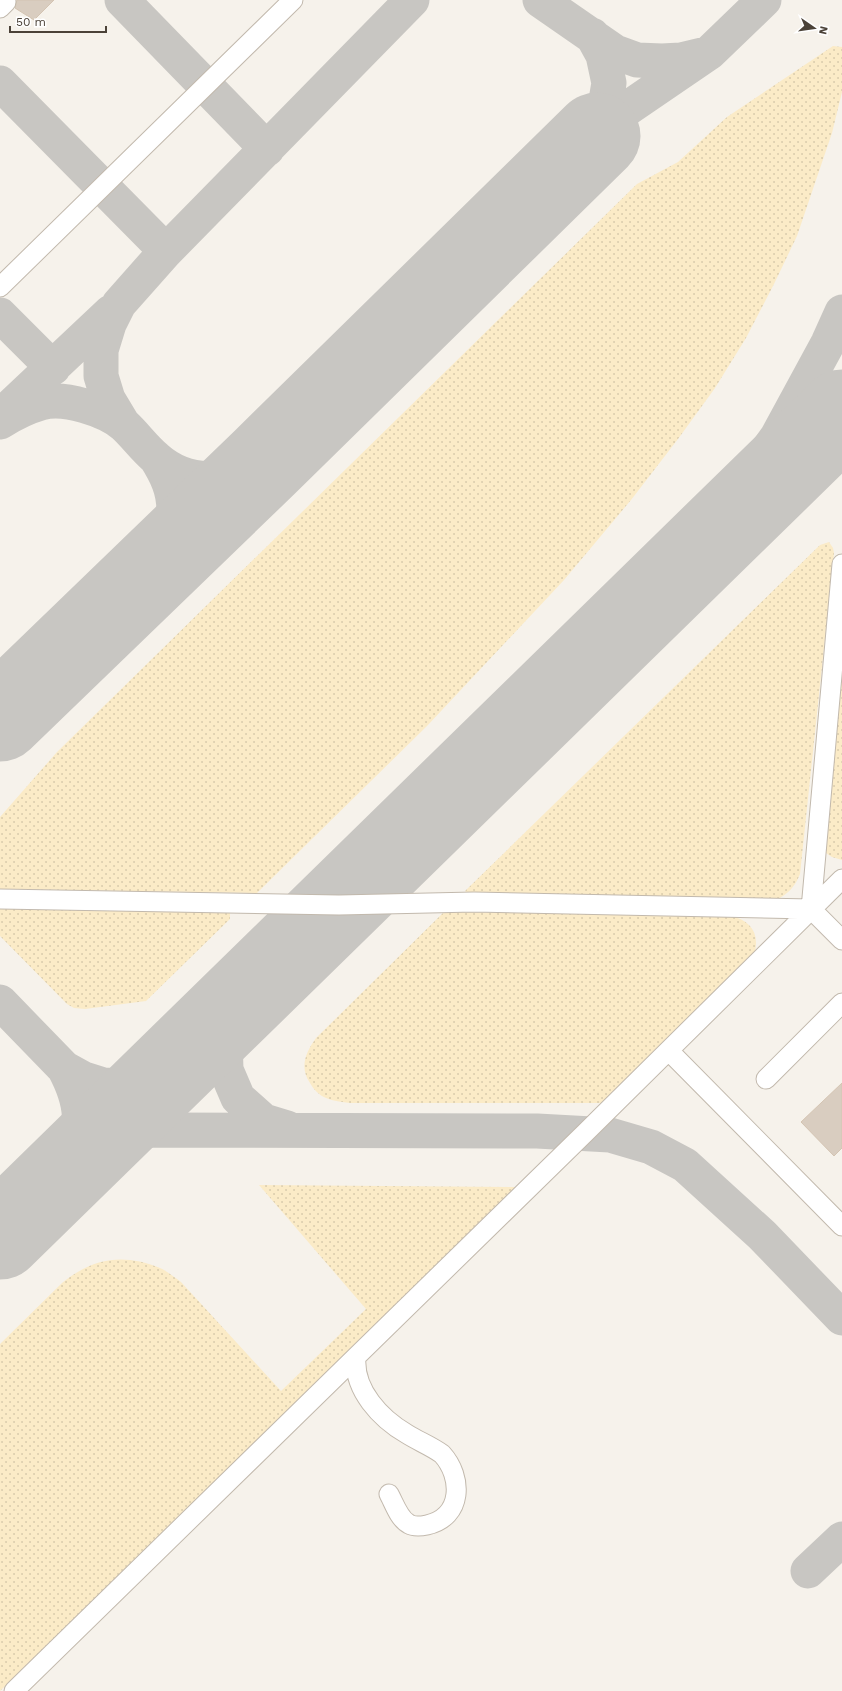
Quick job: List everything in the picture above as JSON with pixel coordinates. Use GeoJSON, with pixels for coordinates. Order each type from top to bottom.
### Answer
{"type":"FeatureCollection","features":[{"type":"Feature","properties":{"kind":"lane"},"geometry":{"type":"LineString","coordinates":[[0,287],[293,0]]}},
{"type":"Feature","properties":{"kind":"lane"},"geometry":{"type":"LineString","coordinates":[[811,909],[842,564]]}},
{"type":"Feature","properties":{"kind":"lane"},"geometry":{"type":"LineString","coordinates":[[14,1691],[669,1051],[842,879]]}},
{"type":"Feature","properties":{"kind":"lane"},"geometry":{"type":"LineString","coordinates":[[0,898],[339,905],[474,902],[811,909],[842,940]]}},
{"type":"Feature","properties":{"kind":"lane"},"geometry":{"type":"LineString","coordinates":[[766,1079],[842,1003]]}},
{"type":"Feature","properties":{"kind":"lane"},"geometry":{"type":"LineString","coordinates":[[669,1051],[841,1224]]}},
{"type":"Feature","properties":{"kind":"lane"},"geometry":{"type":"LineString","coordinates":[[356,1357],[356,1369],[360,1384],[364,1393],[373,1405],[395,1426],[442,1454],[448,1461],[456,1477],[457,1493],[453,1505],[446,1515],[432,1524],[417,1526],[410,1525],[403,1520],[389,1494]]}},
{"type":"Feature","properties":{"kind":"sand"},"geometry":{"type":"Polygon","coordinates":[[[833,46],[842,47],[842,92],[832,133],[797,236],[746,338],[715,388],[631,500],[564,580],[427,726],[257,893],[0,889],[0,817],[57,752],[637,184],[678,162],[727,117],[833,46]]]}},
{"type":"Feature","properties":{"kind":"sand"},"geometry":{"type":"Polygon","coordinates":[[[829,542],[834,553],[800,874],[791,890],[776,900],[470,897],[465,891],[820,545],[829,542]]]}},
{"type":"Feature","properties":{"kind":"sand"},"geometry":{"type":"Polygon","coordinates":[[[842,628],[842,860],[832,857],[823,851],[842,628]]]}},
{"type":"Feature","properties":{"kind":"sand"},"geometry":{"type":"Polygon","coordinates":[[[0,906],[230,912],[230,919],[146,1001],[85,1009],[74,1008],[67,1004],[0,936],[0,906]]]}},
{"type":"Feature","properties":{"kind":"sand"},"geometry":{"type":"Polygon","coordinates":[[[444,912],[729,915],[744,921],[749,925],[753,930],[756,943],[753,959],[605,1103],[350,1103],[332,1100],[321,1095],[312,1086],[305,1071],[305,1060],[312,1043],[444,912]]]}},
{"type":"Feature","properties":{"kind":"sand"},"geometry":{"type":"Polygon","coordinates":[[[259,1185],[517,1187],[0,1691],[0,1344],[62,1283],[85,1268],[109,1260],[133,1260],[160,1268],[181,1282],[281,1391],[366,1309],[259,1185]]]}},
{"type":"Feature","properties":{"kind":"building"},"geometry":{"type":"Polygon","coordinates":[[[17,0],[54,0],[34,20],[15,8],[17,0]]]}},
{"type":"Feature","properties":{"kind":"building"},"geometry":{"type":"Polygon","coordinates":[[[842,1083],[842,1148],[834,1156],[801,1122],[842,1083]]]}},
{"type":"Feature","properties":{"kind":"taxiway"},"geometry":{"type":"LineString","coordinates":[[122,0],[267,149]]}},
{"type":"Feature","properties":{"kind":"taxiway"},"geometry":{"type":"LineString","coordinates":[[123,424],[108,399],[101,376],[101,350],[109,324],[119,304],[166,251],[412,0]]}},
{"type":"Feature","properties":{"kind":"taxiway"},"geometry":{"type":"LineString","coordinates":[[540,0],[615,52],[637,60],[681,60],[702,55]]}},
{"type":"Feature","properties":{"kind":"taxiway"},"geometry":{"type":"LineString","coordinates":[[597,136],[628,108],[710,52],[764,0]]}},
{"type":"Feature","properties":{"kind":"taxiway"},"geometry":{"type":"LineString","coordinates":[[592,35],[603,55],[609,83],[604,112],[592,139]]}},
{"type":"Feature","properties":{"kind":"taxiway"},"geometry":{"type":"LineString","coordinates":[[0,83],[166,251]]}},
{"type":"Feature","properties":{"kind":"taxiway"},"geometry":{"type":"LineString","coordinates":[[6,411],[111,312]]}},
{"type":"Feature","properties":{"kind":"taxiway"},"geometry":{"type":"LineString","coordinates":[[658,593],[723,512],[777,437],[828,343],[842,312]]}},
{"type":"Feature","properties":{"kind":"taxiway"},"geometry":{"type":"LineString","coordinates":[[0,315],[53,368]]}},
{"type":"Feature","properties":{"kind":"taxiway"},"geometry":{"type":"LineString","coordinates":[[0,422],[20,411],[41,403],[61,401],[84,406],[107,414],[116,419],[124,425],[156,458],[169,468],[182,474],[196,477],[224,477],[238,474],[265,462]]}},
{"type":"Feature","properties":{"kind":"taxiway"},"geometry":{"type":"LineString","coordinates":[[156,458],[169,483],[174,502],[172,531],[164,559]]}},
{"type":"Feature","properties":{"kind":"taxiway"},"geometry":{"type":"LineString","coordinates":[[0,1002],[64,1068],[84,1079],[103,1085],[123,1086],[145,1083],[173,1067]]}},
{"type":"Feature","properties":{"kind":"taxiway"},"geometry":{"type":"LineString","coordinates":[[240,1002],[225,1038],[226,1070],[238,1098],[264,1121],[287,1128]]}},
{"type":"Feature","properties":{"kind":"taxiway"},"geometry":{"type":"LineString","coordinates":[[64,1068],[75,1094],[79,1117],[77,1140],[70,1168]]}},
{"type":"Feature","properties":{"kind":"taxiway"},"geometry":{"type":"LineString","coordinates":[[89,1149],[125,1133],[153,1130],[537,1131],[610,1135],[651,1147],[685,1165],[762,1235],[842,1318]]}},
{"type":"Feature","properties":{"kind":"taxiway"},"geometry":{"type":"LineString","coordinates":[[808,1571],[842,1539]]}},
{"type":"Feature","properties":{"kind":"runway"},"geometry":{"type":"LineString","coordinates":[[0,718],[265,462],[597,136]]}},
{"type":"Feature","properties":{"kind":"runway"},"geometry":{"type":"LineString","coordinates":[[0,1236],[842,413]]}}]}
